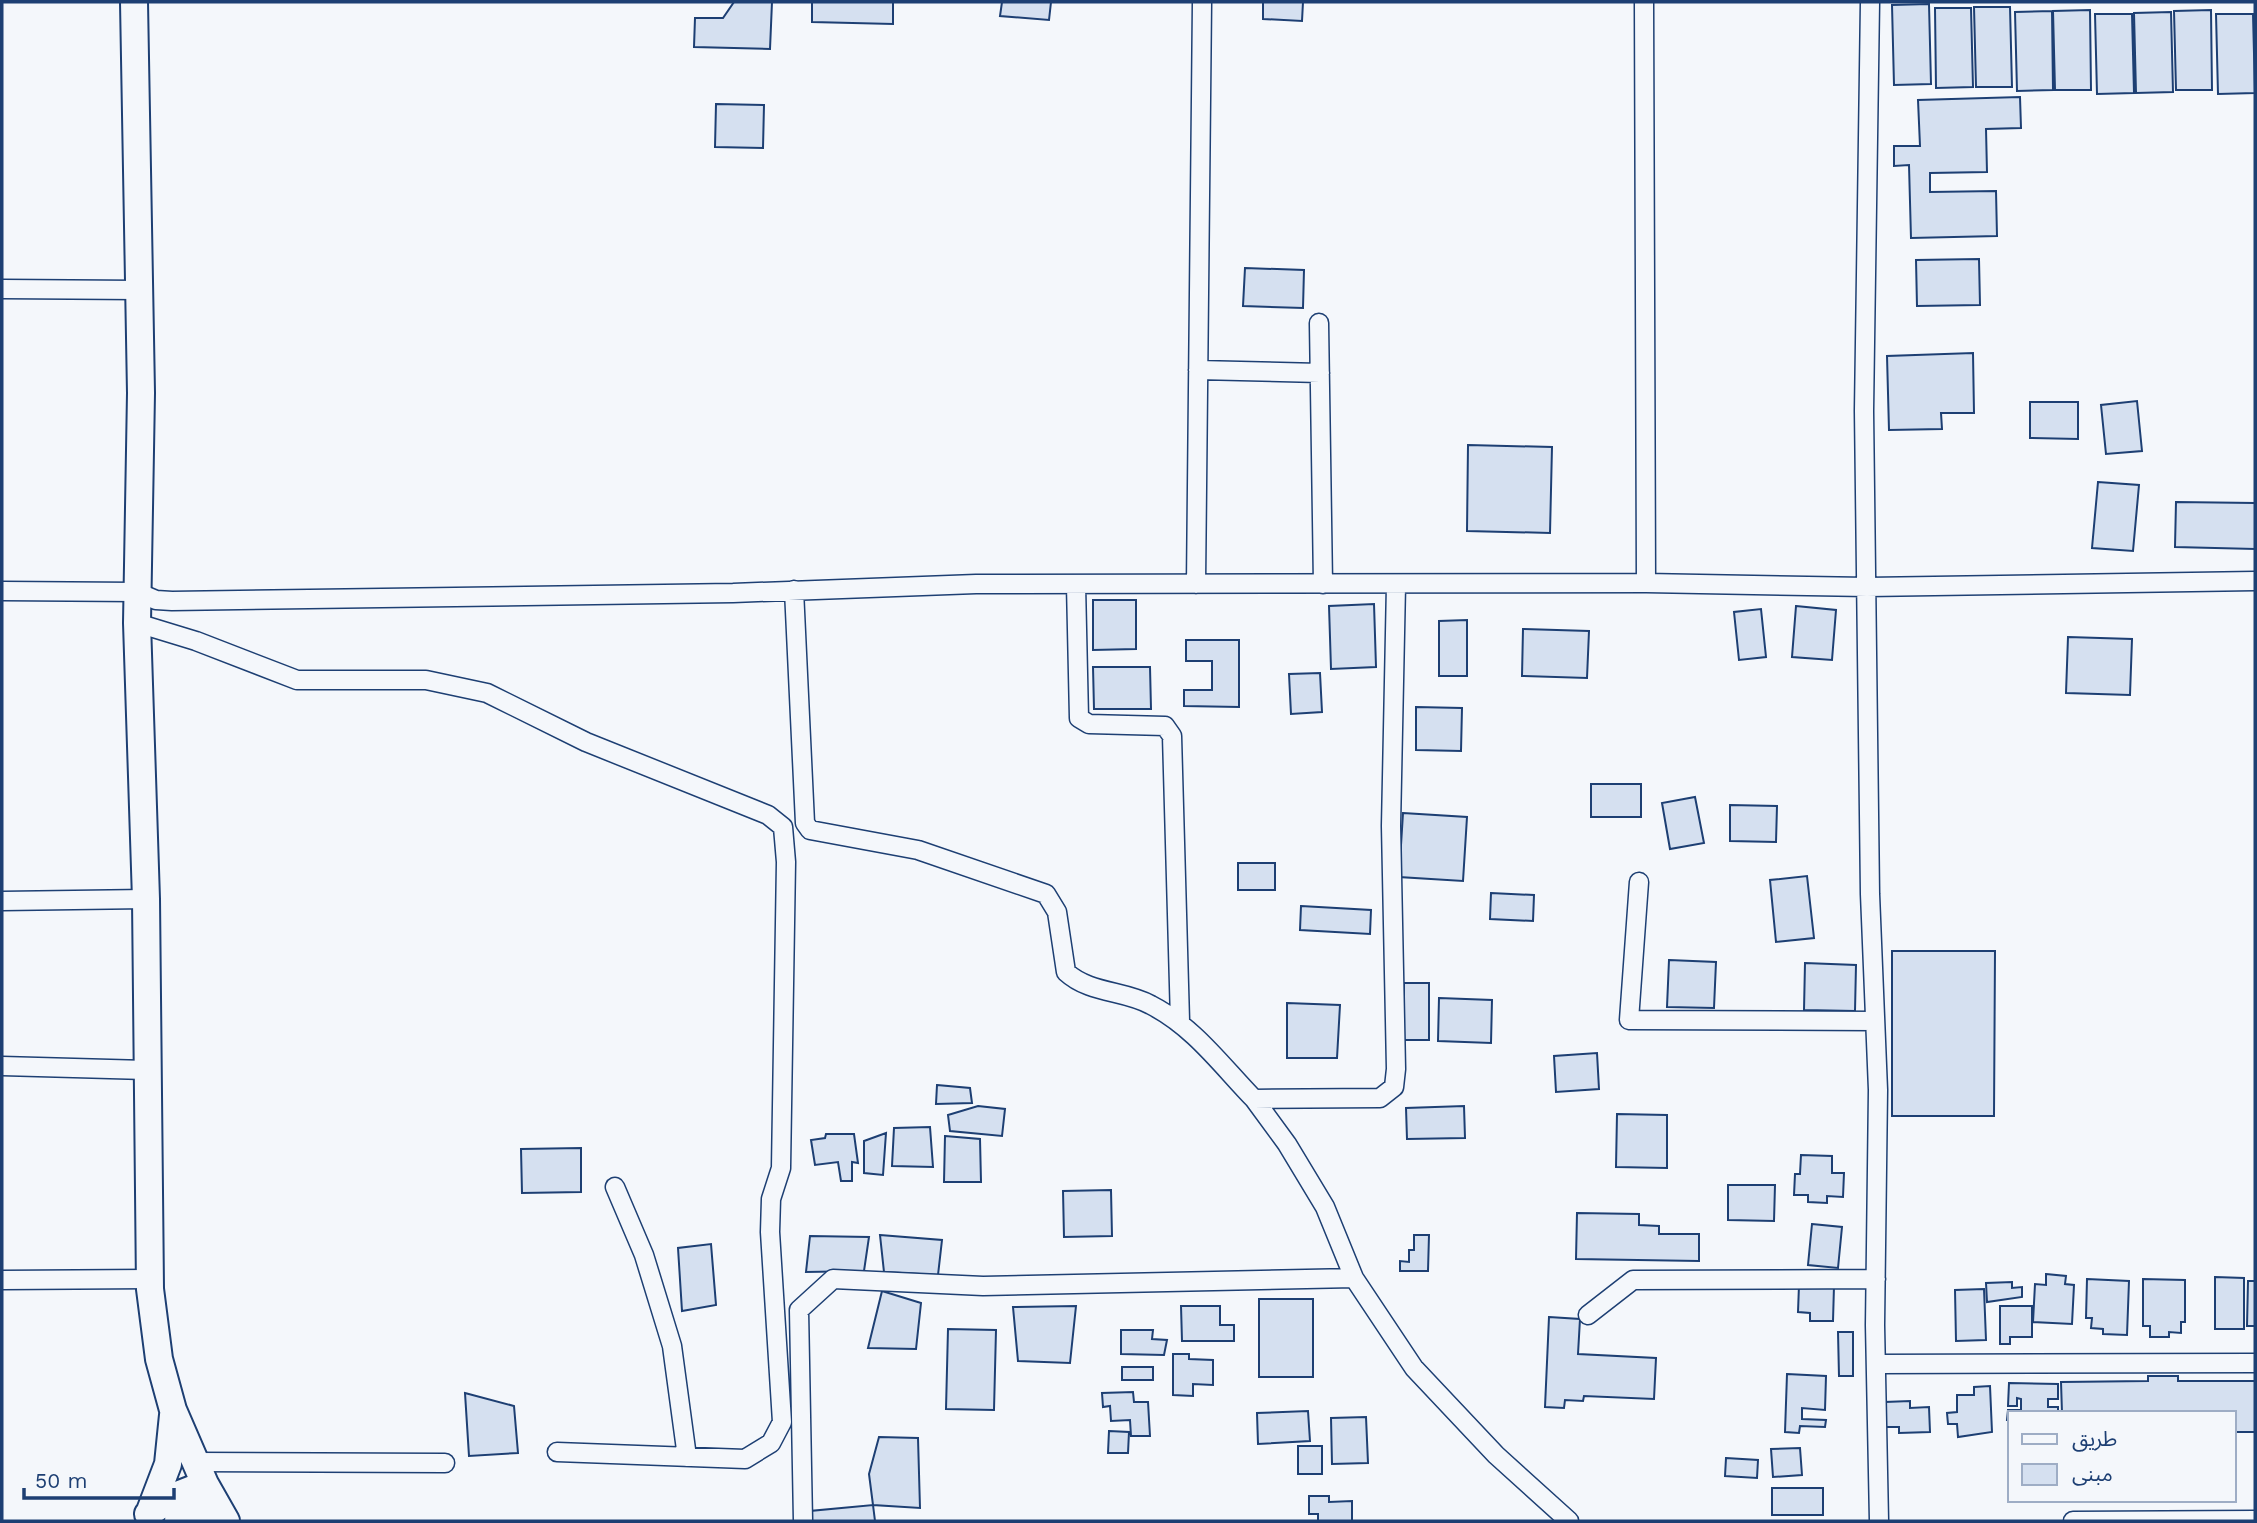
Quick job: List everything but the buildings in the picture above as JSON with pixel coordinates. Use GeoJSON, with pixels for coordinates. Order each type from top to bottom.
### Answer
{"type":"FeatureCollection","features":[{"type":"Feature","properties":{"kind":"main road"},"geometry":{"type":"LineString","coordinates":[[134,2],[141,393],[137,623],[146,899],[150,1279],[155,1336],[173,1410],[200,1473],[222,1514],[178,1521]]}},
{"type":"Feature","properties":{"kind":"main road"},"geometry":{"type":"LineString","coordinates":[[146,1516],[168,1464],[173,1410]]}},
{"type":"Feature","properties":{"kind":"main road"},"geometry":{"type":"LineString","coordinates":[[146,1516],[200,1473]]}},
{"type":"Feature","properties":{"kind":"street"},"geometry":{"type":"LineString","coordinates":[[1196,584],[1202,2]]}},
{"type":"Feature","properties":{"kind":"street"},"geometry":{"type":"LineString","coordinates":[[1644,2],[1646,583]]}},
{"type":"Feature","properties":{"kind":"street"},"geometry":{"type":"LineString","coordinates":[[1870,2],[1864,411],[1870,894],[1878,1090],[1875,1279],[1879,1521]]}},
{"type":"Feature","properties":{"kind":"street"},"geometry":{"type":"LineString","coordinates":[[2,289],[139,290]]}},
{"type":"Feature","properties":{"kind":"street"},"geometry":{"type":"LineString","coordinates":[[1319,323],[1323,584]]}},
{"type":"Feature","properties":{"kind":"street"},"geometry":{"type":"LineString","coordinates":[[1198,370],[1320,373]]}},
{"type":"Feature","properties":{"kind":"street"},"geometry":{"type":"LineString","coordinates":[[2,591],[137,592],[146,597],[172,601],[794,590],[976,584],[1646,583],[1867,587],[2255,582]]}},
{"type":"Feature","properties":{"kind":"street"},"geometry":{"type":"LineString","coordinates":[[1076,585],[1079,718],[1089,724],[1166,726],[1172,736],[1180,1021]]}},
{"type":"Feature","properties":{"kind":"street"},"geometry":{"type":"LineString","coordinates":[[1254,1100],[1380,1098],[1394,1087],[1396,1069],[1391,826],[1396,585]]}},
{"type":"Feature","properties":{"kind":"street"},"geometry":{"type":"LineString","coordinates":[[794,590],[805,823],[810,830],[918,850],[1046,894],[1057,912],[1066,972],[1077,983],[1147,1002],[1180,1021],[1254,1100],[1287,1144],[1325,1207],[1354,1278],[1414,1368],[1496,1455],[1569,1521]]}},
{"type":"Feature","properties":{"kind":"street"},"geometry":{"type":"LineString","coordinates":[[137,623],[196,641],[297,680],[426,680],[487,692],[586,741],[768,815],[783,827],[786,862],[781,1168],[771,1199],[770,1232],[782,1422],[771,1443],[745,1459],[557,1452]]}},
{"type":"Feature","properties":{"kind":"street"},"geometry":{"type":"LineString","coordinates":[[1639,881],[1629,1020],[1875,1021]]}},
{"type":"Feature","properties":{"kind":"street"},"geometry":{"type":"LineString","coordinates":[[2,901],[146,899]]}},
{"type":"Feature","properties":{"kind":"street"},"geometry":{"type":"LineString","coordinates":[[2,1066],[146,1070]]}},
{"type":"Feature","properties":{"kind":"street"},"geometry":{"type":"LineString","coordinates":[[615,1186],[644,1255],[672,1346],[687,1457]]}},
{"type":"Feature","properties":{"kind":"street"},"geometry":{"type":"LineString","coordinates":[[803,1521],[799,1310],[833,1279],[996,1286],[1354,1278]]}},
{"type":"Feature","properties":{"kind":"street"},"geometry":{"type":"LineString","coordinates":[[2,1280],[150,1279]]}},
{"type":"Feature","properties":{"kind":"street"},"geometry":{"type":"LineString","coordinates":[[1588,1315],[1633,1280],[1875,1279]]}},
{"type":"Feature","properties":{"kind":"street"},"geometry":{"type":"LineString","coordinates":[[1878,1364],[2255,1363]]}},
{"type":"Feature","properties":{"kind":"street"},"geometry":{"type":"LineString","coordinates":[[200,1473],[445,1463]]}},
{"type":"Feature","properties":{"kind":"street"},"geometry":{"type":"LineString","coordinates":[[2073,1521],[2255,1520]]}}]}
